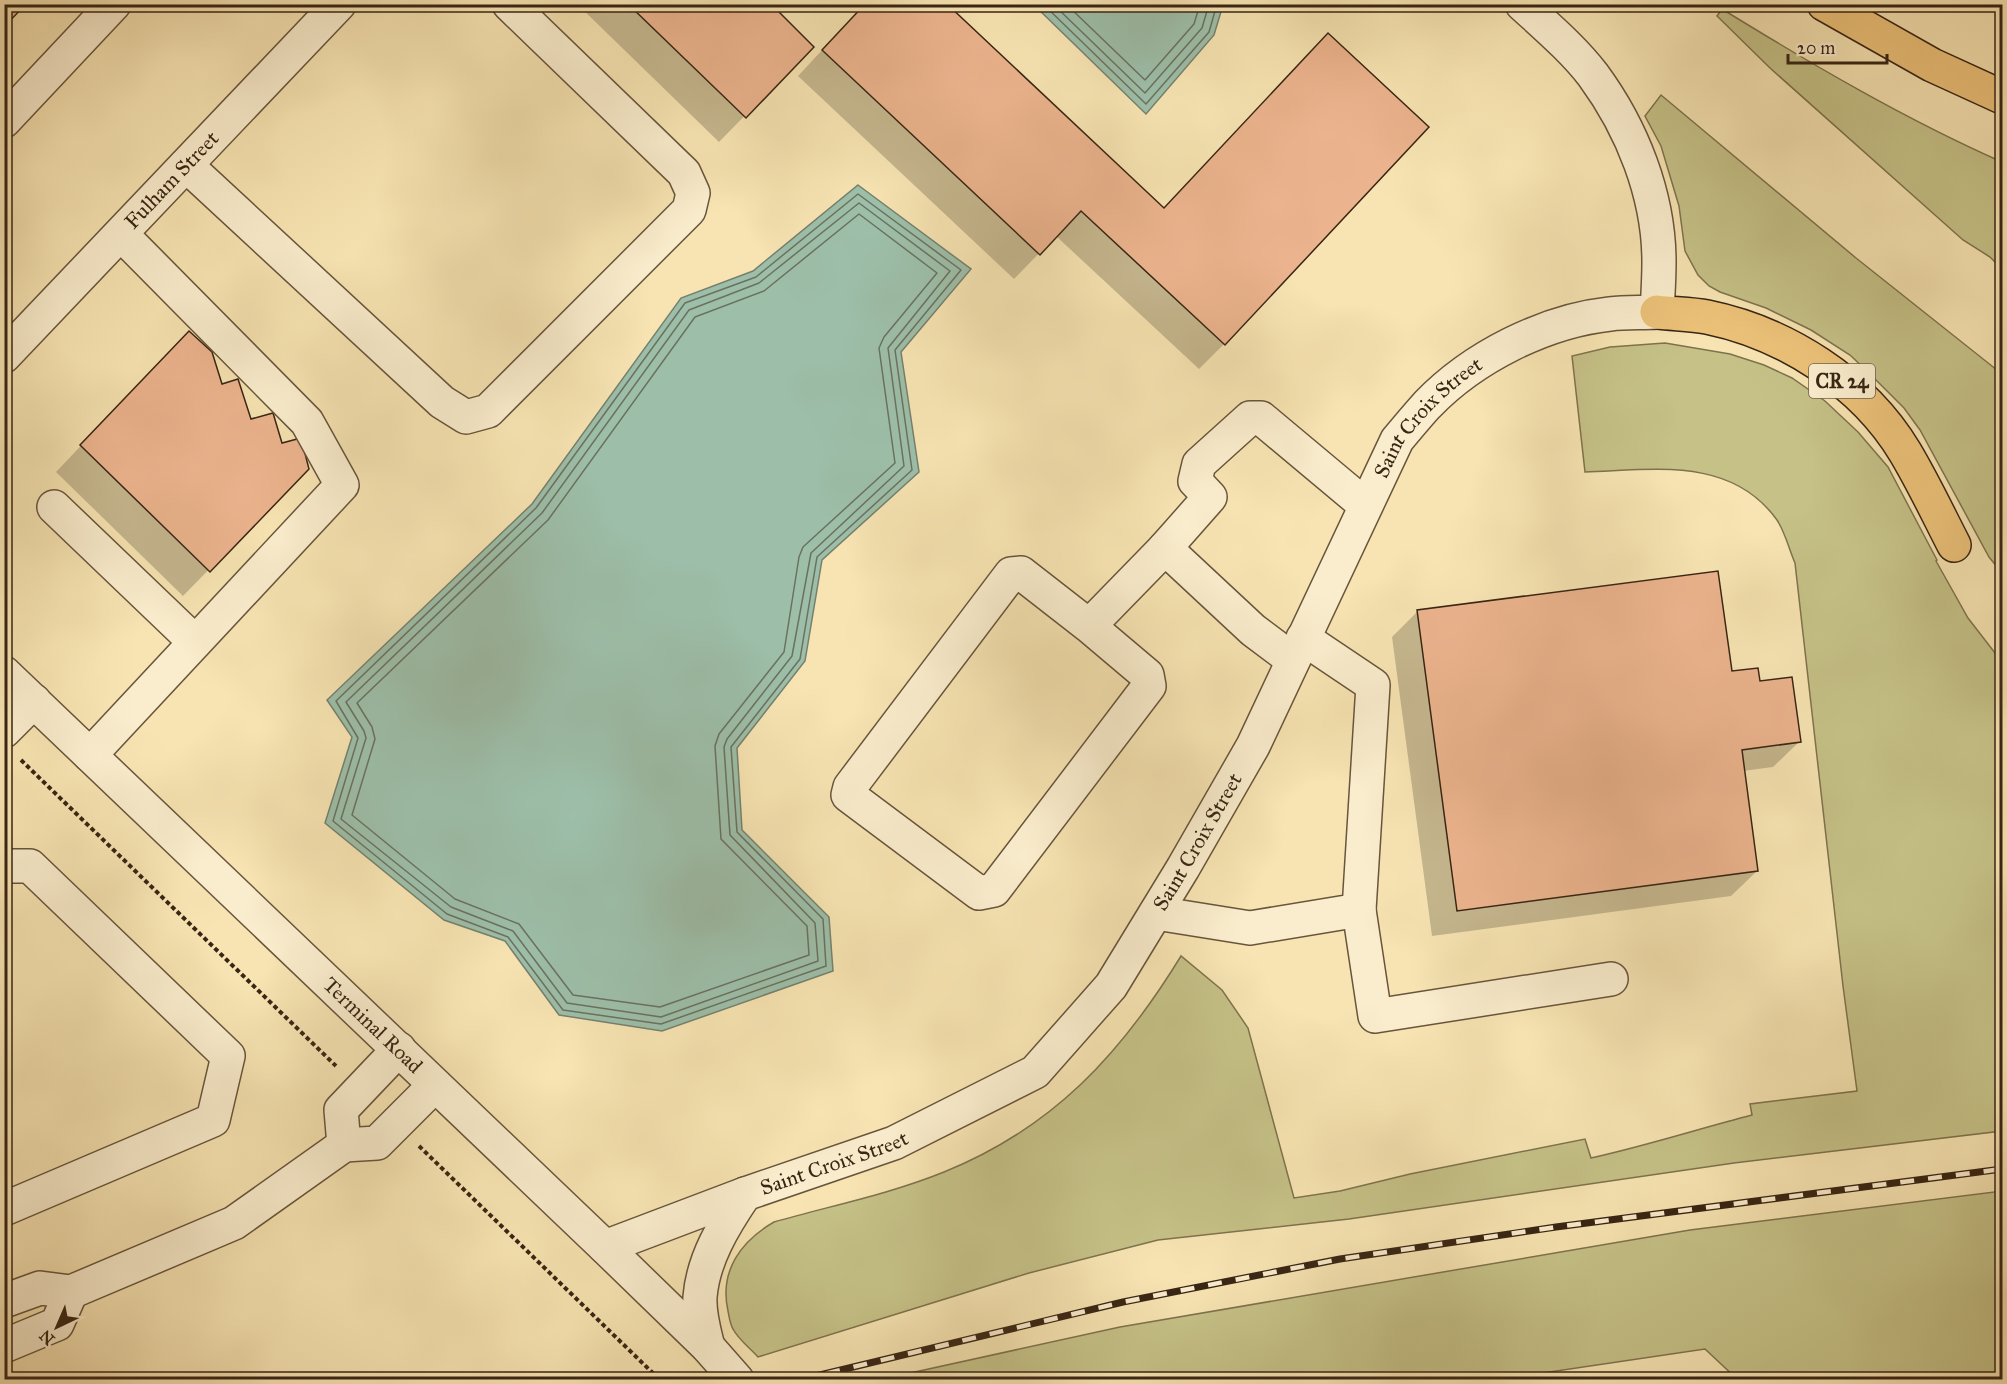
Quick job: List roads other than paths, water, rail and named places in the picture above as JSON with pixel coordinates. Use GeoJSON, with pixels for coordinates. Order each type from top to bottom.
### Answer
{"type":"FeatureCollection","features":[{"type":"Feature","properties":{"kind":"highway"},"geometry":{"type":"LineString","coordinates":[[1824,4],[1932,65],[2002,97]]}},
{"type":"Feature","properties":{"kind":"highway","name":"CR 24"},"geometry":{"type":"LineString","coordinates":[[1657,312],[1706,317],[1750,330],[1795,349],[1836,376],[1873,410],[1905,451],[1954,545]]}},
{"type":"Feature","properties":{"kind":"street"},"geometry":{"type":"LineString","coordinates":[[4,121],[114,4]]}},
{"type":"Feature","properties":{"kind":"street","name":"Fulham Street"},"geometry":{"type":"LineString","coordinates":[[4,356],[339,4]]}},
{"type":"Feature","properties":{"kind":"street"},"geometry":{"type":"LineString","coordinates":[[186,165],[442,402],[466,417],[488,411],[689,210],[693,193],[684,173],[509,4]]}},
{"type":"Feature","properties":{"kind":"street"},"geometry":{"type":"LineString","coordinates":[[1522,4],[1562,41],[1593,75],[1620,116],[1641,164],[1655,214],[1659,261],[1657,312]]}},
{"type":"Feature","properties":{"kind":"street"},"geometry":{"type":"LineString","coordinates":[[90,755],[342,485],[308,423],[121,234]]}},
{"type":"Feature","properties":{"kind":"street","name":"Saint Croix Street"},"geometry":{"type":"LineString","coordinates":[[605,1247],[745,1194],[894,1143],[1035,1072],[1111,986],[1253,746],[1397,440],[1428,404],[1466,371],[1511,343],[1556,325],[1609,314],[1657,312]]}},
{"type":"Feature","properties":{"kind":"street"},"geometry":{"type":"LineString","coordinates":[[1089,626],[1165,548],[1210,497],[1195,481],[1199,464],[1250,418],[1261,418],[1365,506]]}},
{"type":"Feature","properties":{"kind":"street"},"geometry":{"type":"LineString","coordinates":[[54,507],[195,642]]}},
{"type":"Feature","properties":{"kind":"street"},"geometry":{"type":"LineString","coordinates":[[1165,548],[1252,630],[1373,685],[1359,910],[1375,1016],[1611,979]]}},
{"type":"Feature","properties":{"kind":"street"},"geometry":{"type":"LineString","coordinates":[[1021,573],[1089,626],[1147,675],[1149,686],[994,890],[979,894],[848,795],[850,787],[1011,574],[1021,573]]}},
{"type":"Feature","properties":{"kind":"street","name":"Terminal Road"},"geometry":{"type":"LineString","coordinates":[[4,673],[605,1247],[708,1347],[737,1380]]}},
{"type":"Feature","properties":{"kind":"street"},"geometry":{"type":"LineString","coordinates":[[9,742],[34,701]]}},
{"type":"Feature","properties":{"kind":"street"},"geometry":{"type":"LineString","coordinates":[[4,866],[30,866],[228,1056],[213,1120],[4,1209]]}},
{"type":"Feature","properties":{"kind":"street"},"geometry":{"type":"LineString","coordinates":[[1156,913],[1250,928],[1359,910]]}},
{"type":"Feature","properties":{"kind":"street"},"geometry":{"type":"LineString","coordinates":[[344,1145],[341,1110],[399,1049]]}},
{"type":"Feature","properties":{"kind":"street"},"geometry":{"type":"LineString","coordinates":[[4,1301],[40,1288],[71,1292],[234,1223],[344,1145],[377,1143],[435,1085]]}},
{"type":"Feature","properties":{"kind":"street"},"geometry":{"type":"LineString","coordinates":[[708,1347],[702,1321],[700,1296],[706,1271],[713,1248],[725,1223],[745,1194]]}},
{"type":"Feature","properties":{"kind":"street"},"geometry":{"type":"LineString","coordinates":[[4,1346],[57,1324],[71,1292]]}},
{"type":"Feature","properties":{"kind":"water"},"geometry":{"type":"Polygon","coordinates":[[[1034,5],[1223,5],[1214,35],[1146,114],[1034,5]]]}},
{"type":"Feature","properties":{"kind":"water"},"geometry":{"type":"Polygon","coordinates":[[[858,185],[971,269],[901,352],[919,472],[822,560],[805,661],[737,748],[742,830],[829,917],[833,971],[662,1031],[559,1015],[505,941],[444,920],[325,823],[352,737],[327,700],[532,504],[681,298],[753,271],[858,185]]]}},
{"type":"Feature","properties":{"kind":"railway"},"geometry":{"type":"LineString","coordinates":[[799,1380],[1123,1302],[1340,1259],[1556,1227],[2002,1169]]}}]}
